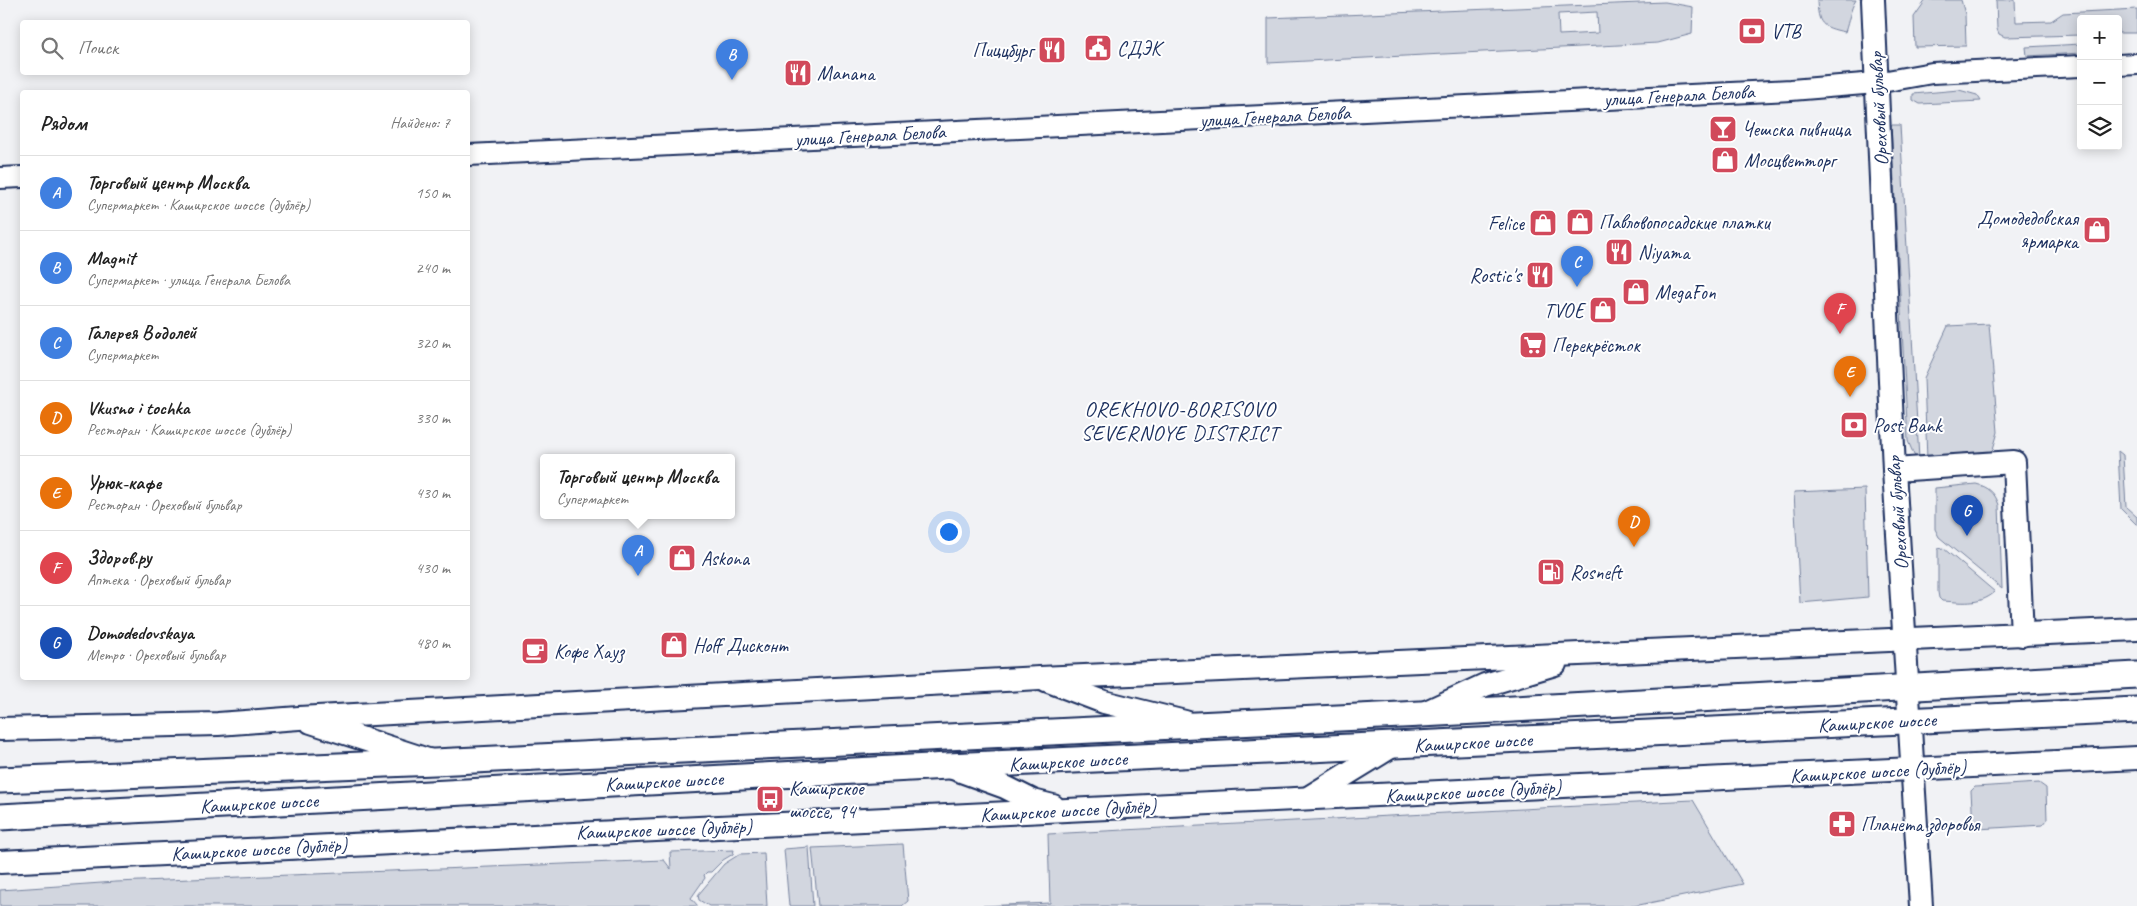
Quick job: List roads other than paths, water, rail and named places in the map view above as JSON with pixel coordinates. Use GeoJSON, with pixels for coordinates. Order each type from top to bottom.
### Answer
{"type":"FeatureCollection","features":[{"type":"Feature","properties":{"kind":"main road","name":"Ореховый бульвар"},"geometry":{"type":"LineString","coordinates":[[1873,0],[1894,470],[1920,906]]}},
{"type":"Feature","properties":{"kind":"main road"},"geometry":{"type":"LineString","coordinates":[[1894,470],[2014,462],[2022,634]]}},
{"type":"Feature","properties":{"kind":"main road"},"geometry":{"type":"LineString","coordinates":[[0,729],[218,724],[1040,678],[1905,641],[2137,629]]}},
{"type":"Feature","properties":{"kind":"main road"},"geometry":{"type":"LineString","coordinates":[[1422,714],[1485,685],[1592,654]]}},
{"type":"Feature","properties":{"kind":"main road","name":"Каширское шоссе"},"geometry":{"type":"LineString","coordinates":[[0,780],[434,762],[1422,714],[2137,675]]}},
{"type":"Feature","properties":{"kind":"main road"},"geometry":{"type":"LineString","coordinates":[[1040,678],[1104,702],[1195,724]]}},
{"type":"Feature","properties":{"kind":"main road","name":"Каширское шоссе"},"geometry":{"type":"LineString","coordinates":[[0,817],[948,766],[2137,710]]}},
{"type":"Feature","properties":{"kind":"main road"},"geometry":{"type":"LineString","coordinates":[[299,718],[434,762]]}},
{"type":"Feature","properties":{"kind":"main road"},"geometry":{"type":"LineString","coordinates":[[1308,798],[1394,745]]}},
{"type":"Feature","properties":{"kind":"main road","name":"Каширское шоссе (дублёр)"},"geometry":{"type":"LineString","coordinates":[[0,862],[2137,758]]}},
{"type":"Feature","properties":{"kind":"main road"},"geometry":{"type":"LineString","coordinates":[[948,766],[1005,787],[1033,801],[1066,810]]}},
{"type":"Feature","properties":{"kind":"street"},"geometry":{"type":"LineString","coordinates":[[2122,65],[2137,64]]}},
{"type":"Feature","properties":{"kind":"street","name":"улица Генерала Белова"},"geometry":{"type":"LineString","coordinates":[[470,155],[1791,90],[1876,83],[1932,73],[2077,66]]}},
{"type":"Feature","properties":{"kind":"street"},"geometry":{"type":"LineString","coordinates":[[0,178],[20,177]]}},
{"type":"Feature","properties":{"kind":"place","name":"VTB"},"geometry":{"type":"Point","coordinates":[1752,31]}},
{"type":"Feature","properties":{"kind":"place","name":"СДЭК"},"geometry":{"type":"Point","coordinates":[1098,48]}},
{"type":"Feature","properties":{"kind":"place","name":"Пиццбург"},"geometry":{"type":"Point","coordinates":[1052,50]}},
{"type":"Feature","properties":{"kind":"place","name":"Manana"},"geometry":{"type":"Point","coordinates":[798,73]}},
{"type":"Feature","properties":{"kind":"place","name":"Magnit"},"geometry":{"type":"Point","coordinates":[732,80]}},
{"type":"Feature","properties":{"kind":"place","name":"Чешска пивница"},"geometry":{"type":"Point","coordinates":[1723,129]}},
{"type":"Feature","properties":{"kind":"place","name":"Мосцветторг"},"geometry":{"type":"Point","coordinates":[1725,160]}},
{"type":"Feature","properties":{"kind":"place","name":"Павловопосадские платки"},"geometry":{"type":"Point","coordinates":[1580,222]}},
{"type":"Feature","properties":{"kind":"place","name":"Felice"},"geometry":{"type":"Point","coordinates":[1543,223]}},
{"type":"Feature","properties":{"kind":"place","name":"Домодедовская ярмарка"},"geometry":{"type":"Point","coordinates":[2097,230]}},
{"type":"Feature","properties":{"kind":"place","name":"Niyama"},"geometry":{"type":"Point","coordinates":[1619,252]}},
{"type":"Feature","properties":{"kind":"place","name":"Rostic's"},"geometry":{"type":"Point","coordinates":[1540,275]}},
{"type":"Feature","properties":{"kind":"place","name":"Галерея Водолей"},"geometry":{"type":"Point","coordinates":[1577,287]}},
{"type":"Feature","properties":{"kind":"place","name":"MegaFon"},"geometry":{"type":"Point","coordinates":[1636,292]}},
{"type":"Feature","properties":{"kind":"place","name":"TVOE"},"geometry":{"type":"Point","coordinates":[1603,310]}},
{"type":"Feature","properties":{"kind":"place","name":"Здоров.ру"},"geometry":{"type":"Point","coordinates":[1840,334]}},
{"type":"Feature","properties":{"kind":"place","name":"Перекрёсток"},"geometry":{"type":"Point","coordinates":[1533,345]}},
{"type":"Feature","properties":{"kind":"place","name":"Урюк-кафе"},"geometry":{"type":"Point","coordinates":[1850,397]}},
{"type":"Feature","properties":{"kind":"place","name":"Post Bank"},"geometry":{"type":"Point","coordinates":[1854,425]}},
{"type":"Feature","properties":{"kind":"place","name":"Domodedovskaya"},"geometry":{"type":"Point","coordinates":[1967,536]}},
{"type":"Feature","properties":{"kind":"place","name":"Vkusno i tochka"},"geometry":{"type":"Point","coordinates":[1634,547]}},
{"type":"Feature","properties":{"kind":"place","name":"Askona"},"geometry":{"type":"Point","coordinates":[682,558]}},
{"type":"Feature","properties":{"kind":"place","name":"Rosneft"},"geometry":{"type":"Point","coordinates":[1551,572]}},
{"type":"Feature","properties":{"kind":"place","name":"Торговый центр Москва"},"geometry":{"type":"Point","coordinates":[638,576]}},
{"type":"Feature","properties":{"kind":"place","name":"Hoff Дисконт"},"geometry":{"type":"Point","coordinates":[674,645]}},
{"type":"Feature","properties":{"kind":"place","name":"Кофе Хауз"},"geometry":{"type":"Point","coordinates":[535,651]}},
{"type":"Feature","properties":{"kind":"place","name":"Каширское шоссе, 94"},"geometry":{"type":"Point","coordinates":[770,799]}},
{"type":"Feature","properties":{"kind":"place","name":"Планета здоровья"},"geometry":{"type":"Point","coordinates":[1842,824]}},
{"type":"Feature","properties":{"kind":"district","name":"OREKHOVO-BORISOVO SEVERNOYE DISTRICT"},"geometry":{"type":"Point","coordinates":[1180,421]}}]}
